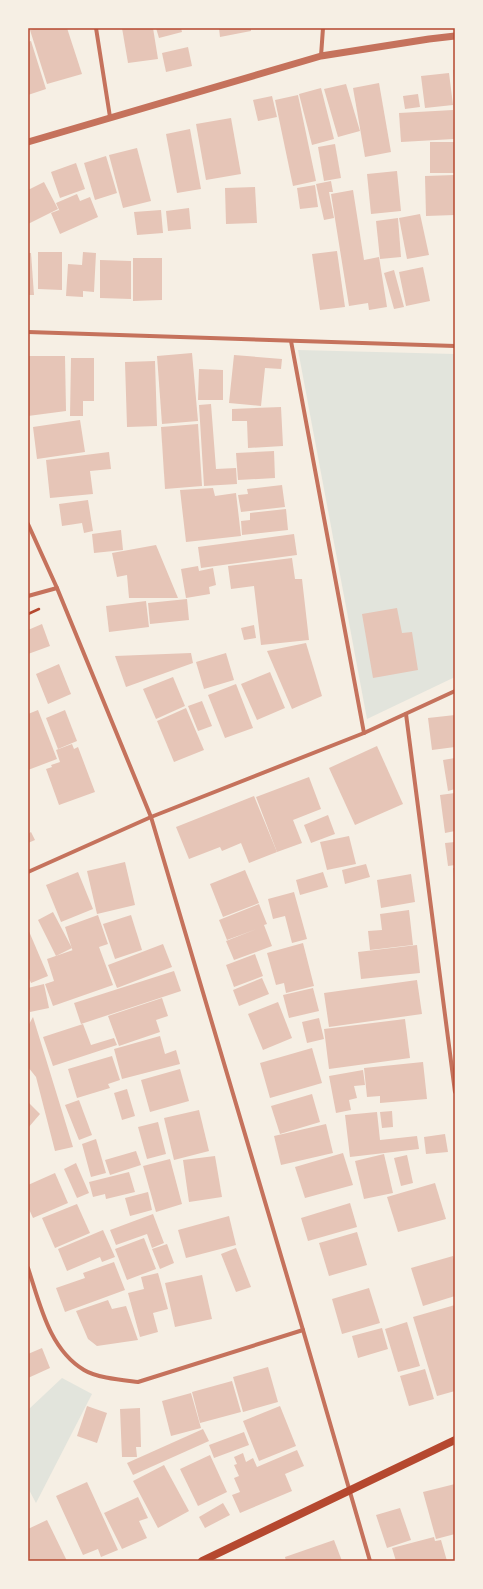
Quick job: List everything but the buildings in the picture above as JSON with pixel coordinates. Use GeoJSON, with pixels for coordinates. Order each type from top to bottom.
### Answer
{"type":"FeatureCollection","features":[{"type":"Feature","properties":{"kind":"main road"},"geometry":{"type":"LineString","coordinates":[[202,1561],[455,1440]]}},
{"type":"Feature","properties":{"kind":"street"},"geometry":{"type":"LineString","coordinates":[[96,28],[110,117]]}},
{"type":"Feature","properties":{"kind":"street"},"geometry":{"type":"LineString","coordinates":[[321,56],[323,28]]}},
{"type":"Feature","properties":{"kind":"street"},"geometry":{"type":"LineString","coordinates":[[28,142],[321,56],[429,38],[455,36]]}},
{"type":"Feature","properties":{"kind":"street"},"geometry":{"type":"LineString","coordinates":[[28,332],[455,346]]}},
{"type":"Feature","properties":{"kind":"street"},"geometry":{"type":"LineString","coordinates":[[291,341],[364,733]]}},
{"type":"Feature","properties":{"kind":"street"},"geometry":{"type":"LineString","coordinates":[[28,524],[57,588],[151,818],[370,1561]]}},
{"type":"Feature","properties":{"kind":"street"},"geometry":{"type":"LineString","coordinates":[[28,596],[57,588]]}},
{"type":"Feature","properties":{"kind":"street"},"geometry":{"type":"LineString","coordinates":[[28,872],[151,818],[364,733],[455,691]]}},
{"type":"Feature","properties":{"kind":"street"},"geometry":{"type":"LineString","coordinates":[[406,714],[455,1092]]}},
{"type":"Feature","properties":{"kind":"street"},"geometry":{"type":"LineString","coordinates":[[28,1268],[48,1327],[64,1353],[84,1370],[114,1379],[138,1382],[303,1330]]}},
{"type":"Feature","properties":{"kind":"shaded area"},"geometry":{"type":"Polygon","coordinates":[[[298,350],[455,354],[455,677],[367,719],[298,350]]]}},
{"type":"Feature","properties":{"kind":"shaded area"},"geometry":{"type":"Polygon","coordinates":[[[62,1378],[92,1394],[36,1503],[28,1488],[28,1410],[62,1378]]]}}]}
